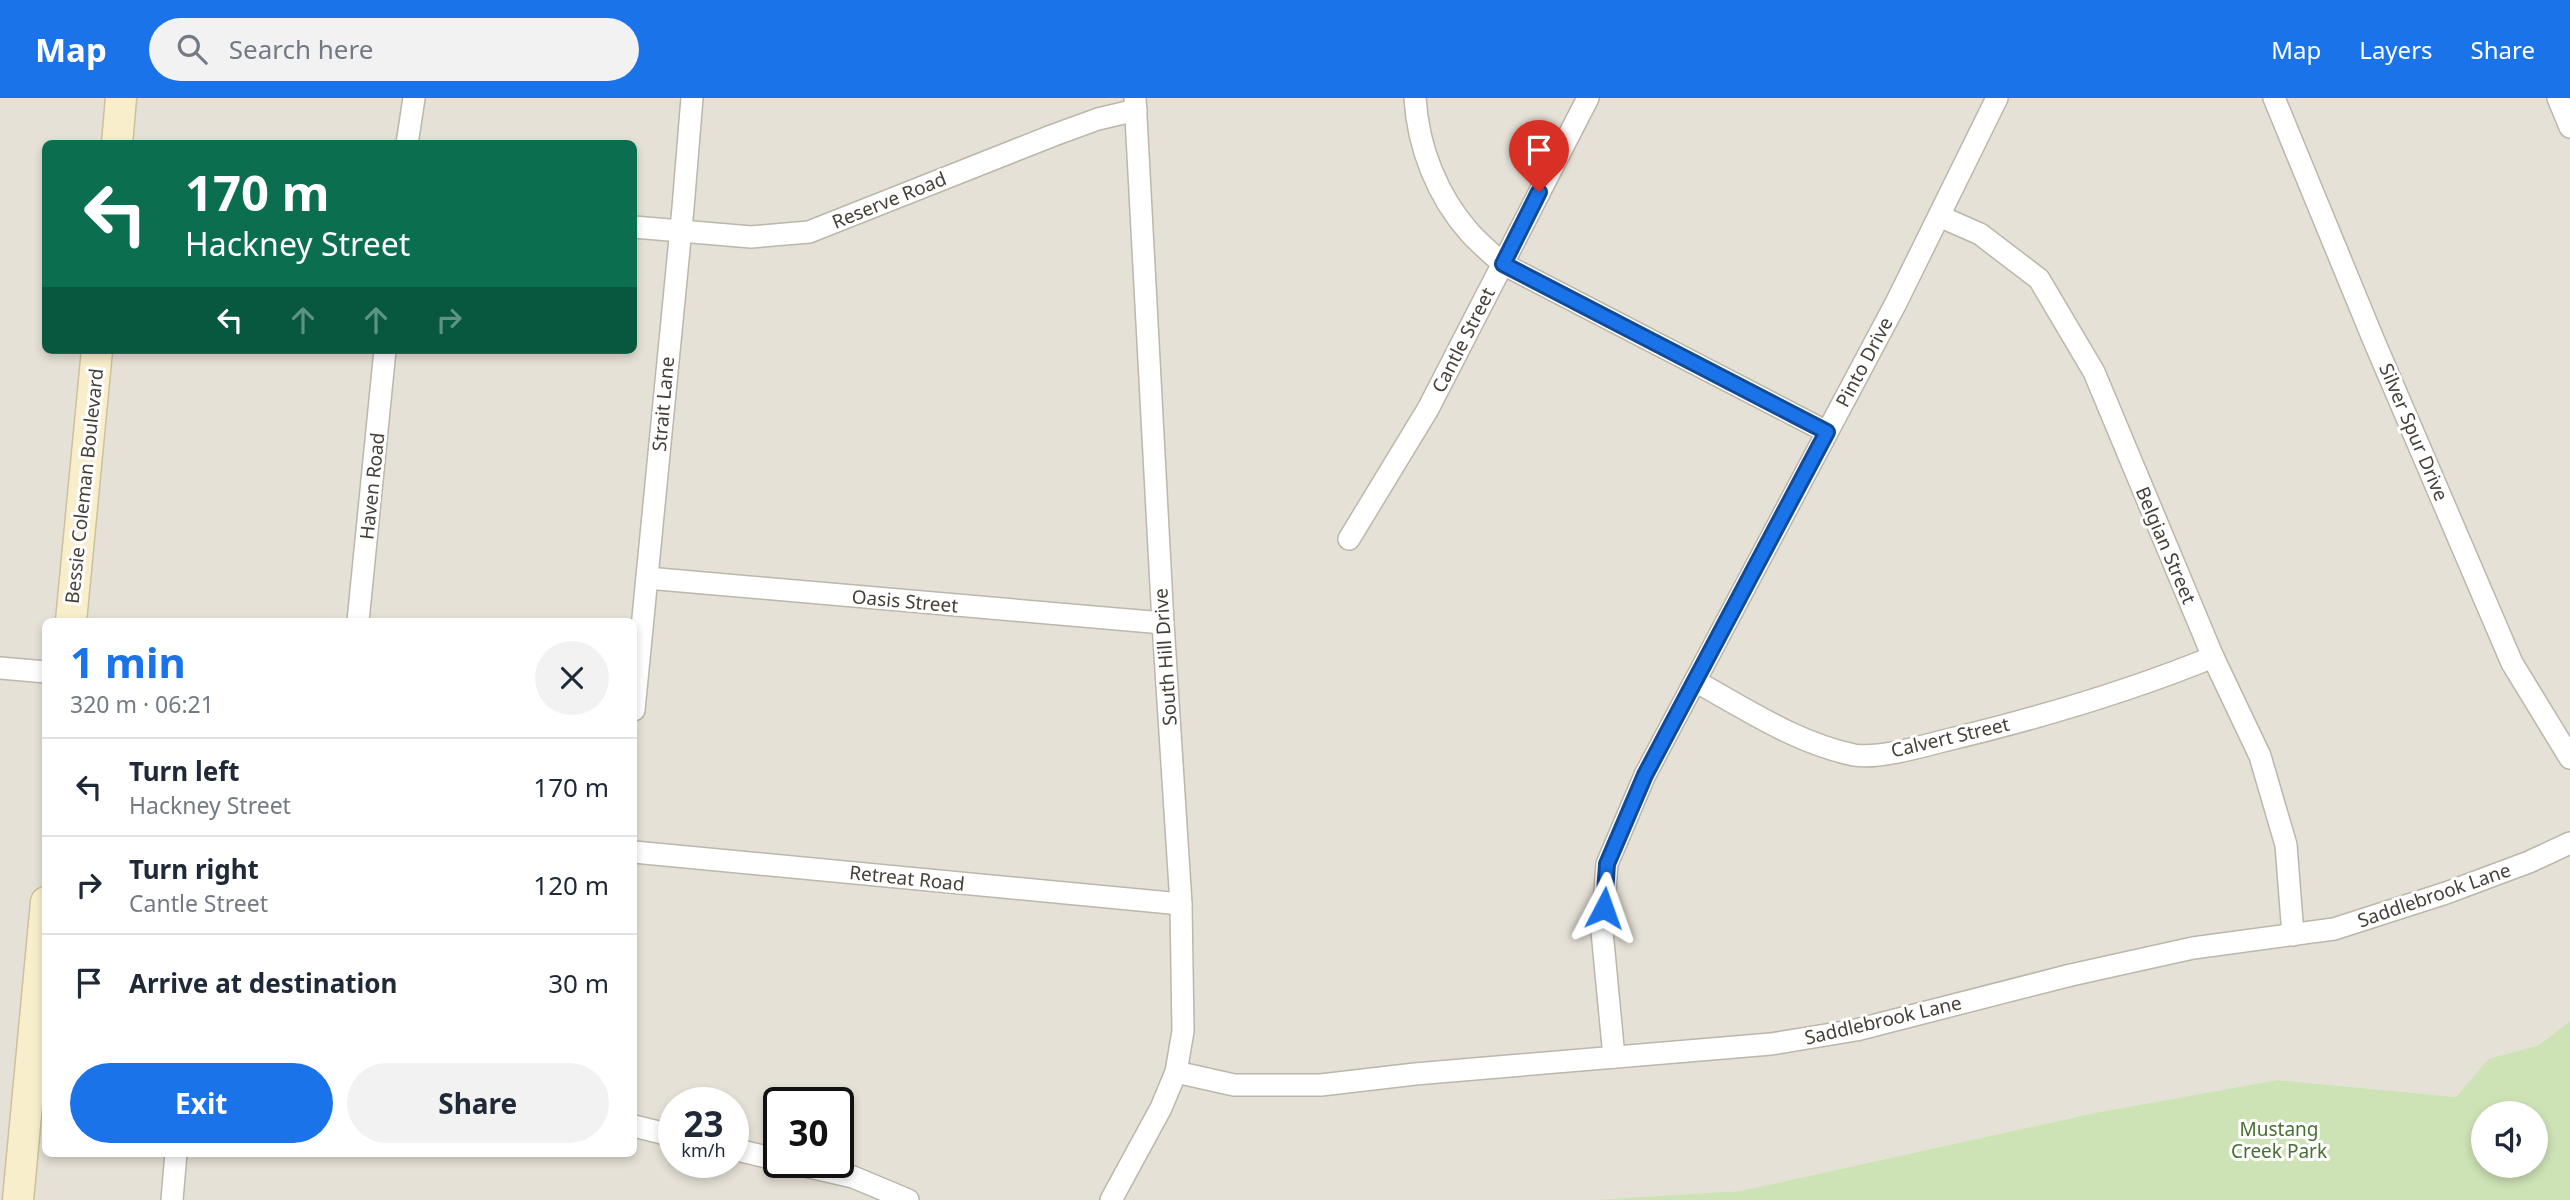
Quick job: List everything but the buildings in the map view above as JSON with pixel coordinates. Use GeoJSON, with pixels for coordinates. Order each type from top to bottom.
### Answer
{"type":"FeatureCollection","features":[{"type":"Feature","properties":{"kind":"street"},"geometry":{"type":"LineString","coordinates":[[117,140],[121,98]]}},
{"type":"Feature","properties":{"kind":"street"},"geometry":{"type":"LineString","coordinates":[[408,140],[414,98]]}},
{"type":"Feature","properties":{"kind":"street","name":"Strait Lane"},"geometry":{"type":"LineString","coordinates":[[637,680],[692,98]]}},
{"type":"Feature","properties":{"kind":"street"},"geometry":{"type":"LineString","coordinates":[[1415,98],[1426,156],[1442,194],[1470,233],[1503,264],[1827,432]]}},
{"type":"Feature","properties":{"kind":"street","name":"Cantle Street"},"geometry":{"type":"LineString","coordinates":[[1349,539],[1428,409],[1588,98]]}},
{"type":"Feature","properties":{"kind":"street","name":"Pinto Drive"},"geometry":{"type":"LineString","coordinates":[[1614,1057],[1602,931],[1607,864],[1645,775],[1827,432],[1997,98]]}},
{"type":"Feature","properties":{"kind":"street","name":"Silver Spur Drive"},"geometry":{"type":"LineString","coordinates":[[2274,98],[2511,663],[2570,758]]}},
{"type":"Feature","properties":{"kind":"street"},"geometry":{"type":"LineString","coordinates":[[2558,98],[2570,127]]}},
{"type":"Feature","properties":{"kind":"street","name":"Reserve Road"},"geometry":{"type":"LineString","coordinates":[[637,227],[751,237],[809,232],[1135,104]]}},
{"type":"Feature","properties":{"kind":"street","name":"South Hill Drive"},"geometry":{"type":"LineString","coordinates":[[1111,1200],[1161,1108],[1176,1072],[1183,1031],[1181,904],[1135,104]]}},
{"type":"Feature","properties":{"kind":"street","name":"Belgian Street"},"geometry":{"type":"LineString","coordinates":[[1939,216],[1980,234],[2039,279],[2094,372],[2213,657],[2260,756],[2286,845],[2293,935]]}},
{"type":"Feature","properties":{"kind":"street","name":"Bessie Coleman Boulevard"},"geometry":{"type":"LineString","coordinates":[[71,618],[97,354]]}},
{"type":"Feature","properties":{"kind":"street","name":"Haven Road"},"geometry":{"type":"LineString","coordinates":[[358,618],[385,354]]}},
{"type":"Feature","properties":{"kind":"street","name":"Oasis Street"},"geometry":{"type":"LineString","coordinates":[[647,578],[1163,623]]}},
{"type":"Feature","properties":{"kind":"street","name":"Calvert Street"},"geometry":{"type":"LineString","coordinates":[[1695,681],[1800,739],[1856,756],[1900,751],[2090,702],[2157,680],[2213,657]]}},
{"type":"Feature","properties":{"kind":"street"},"geometry":{"type":"LineString","coordinates":[[0,668],[42,672]]}},
{"type":"Feature","properties":{"kind":"street","name":"Saddlebrook Lane"},"geometry":{"type":"LineString","coordinates":[[1176,1072],[1234,1085],[1283,1087],[1771,1044],[1856,1030],[2071,975],[2193,948],[2334,929],[2446,893],[2529,862],[2570,842]]}},
{"type":"Feature","properties":{"kind":"street","name":"Retreat Road"},"geometry":{"type":"LineString","coordinates":[[637,852],[1181,904]]}},
{"type":"Feature","properties":{"kind":"street"},"geometry":{"type":"LineString","coordinates":[[18,1200],[39,1040],[42,981]]}},
{"type":"Feature","properties":{"kind":"street"},"geometry":{"type":"LineString","coordinates":[[637,1127],[658,1132]]}},
{"type":"Feature","properties":{"kind":"street"},"geometry":{"type":"LineString","coordinates":[[172,1200],[176,1157]]}},
{"type":"Feature","properties":{"kind":"street"},"geometry":{"type":"LineString","coordinates":[[854,1177],[908,1200]]}},
{"type":"Feature","properties":{"kind":"shaded area"},"geometry":{"type":"Polygon","coordinates":[[[0,98],[2570,98],[2570,1021],[2539,1045],[2488,1059],[2456,1097],[2277,1080],[2094,1113],[1740,1191],[1607,1200],[0,1200],[0,98]]]}},
{"type":"Feature","properties":{"kind":"green space","name":"Mustang Creek Park"},"geometry":{"type":"Polygon","coordinates":[[[2570,1021],[2570,1200],[1595,1200],[1740,1191],[2094,1113],[2277,1080],[2456,1097],[2488,1059],[2539,1045],[2570,1021]]]}},
{"type":"Feature","properties":{"kind":"route"},"geometry":{"type":"LineString","coordinates":[[1539,192],[1503,264],[1827,432],[1645,775],[1607,864],[1604,908]]}}]}
